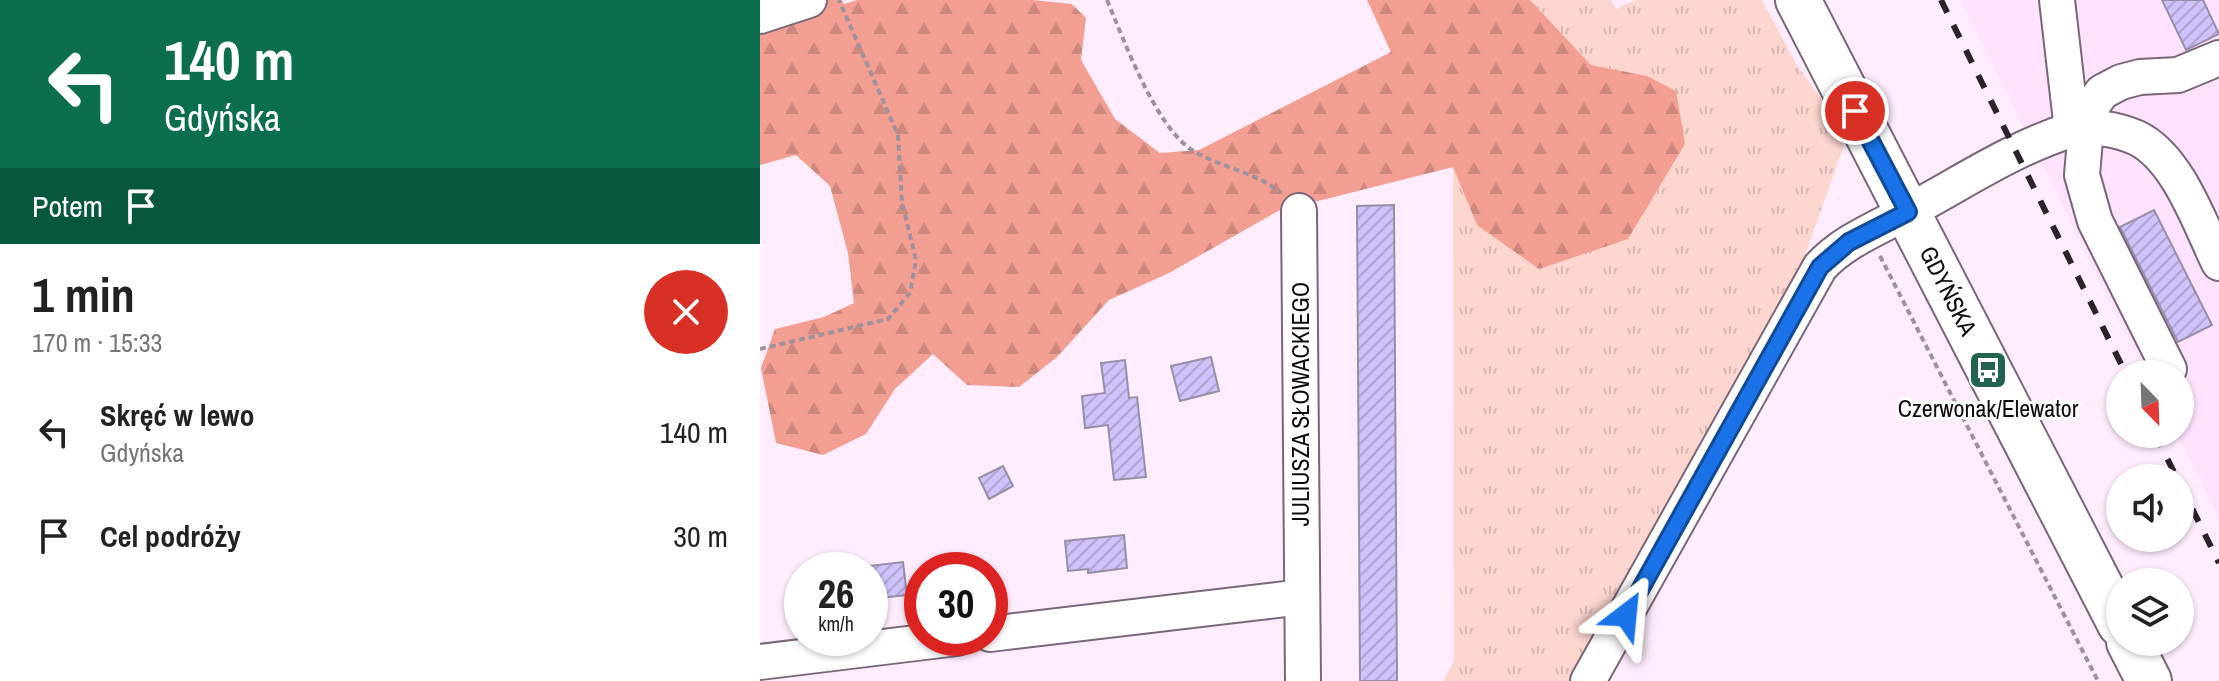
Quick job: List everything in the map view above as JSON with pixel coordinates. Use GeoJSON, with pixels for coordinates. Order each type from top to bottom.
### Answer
{"type":"FeatureCollection","features":[{"type":"Feature","properties":{"kind":"main road","name":"GDYŃSKA"},"geometry":{"type":"LineString","coordinates":[[1798,0],[2106,597]]}},
{"type":"Feature","properties":{"kind":"main road"},"geometry":{"type":"LineString","coordinates":[[2136,656],[2149,681]]}},
{"type":"Feature","properties":{"kind":"street"},"geometry":{"type":"LineString","coordinates":[[760,16],[809,0]]}},
{"type":"Feature","properties":{"kind":"street"},"geometry":{"type":"LineString","coordinates":[[2057,0],[2079,129],[2082,175],[2095,221],[2164,360]]}},
{"type":"Feature","properties":{"kind":"street"},"geometry":{"type":"LineString","coordinates":[[2079,129],[2102,92],[2121,82],[2140,77],[2178,75],[2219,58]]}},
{"type":"Feature","properties":{"kind":"street"},"geometry":{"type":"LineString","coordinates":[[1588,681],[1820,267],[1849,242],[2017,153],[2079,129],[2112,131],[2138,139],[2167,161],[2219,263]]}},
{"type":"Feature","properties":{"kind":"street","name":"JULIUSZA SŁOWACKIEGO"},"geometry":{"type":"LineString","coordinates":[[1299,211],[1303,681]]}},
{"type":"Feature","properties":{"kind":"street"},"geometry":{"type":"LineString","coordinates":[[1008,632],[1302,597]]}},
{"type":"Feature","properties":{"kind":"street"},"geometry":{"type":"LineString","coordinates":[[760,662],[823,668],[904,650]]}},
{"type":"Feature","properties":{"kind":"path"},"geometry":{"type":"LineString","coordinates":[[760,349],[888,319],[910,293],[916,260],[902,202],[898,135],[839,0]]}},
{"type":"Feature","properties":{"kind":"path"},"geometry":{"type":"LineString","coordinates":[[1107,0],[1135,67],[1176,135],[1189,148],[1205,157],[1270,184],[1299,211]]}},
{"type":"Feature","properties":{"kind":"path"},"geometry":{"type":"LineString","coordinates":[[1875,246],[2098,681]]}},
{"type":"Feature","properties":{"kind":"shaded area"},"geometry":{"type":"Polygon","coordinates":[[[1960,0],[2219,0],[2219,519],[2184,448],[2194,448],[2194,360],[2139,360],[1960,0]]]}},
{"type":"Feature","properties":{"kind":"green space"},"geometry":{"type":"Polygon","coordinates":[[[760,0],[842,0],[844,4],[857,0],[1033,0],[1072,4],[1086,18],[1081,60],[1115,119],[1160,153],[1199,150],[1391,52],[1367,0],[1530,0],[1591,65],[1647,76],[1676,91],[1685,144],[1628,239],[1539,269],[1477,225],[1453,167],[1278,211],[1169,273],[1109,300],[1057,357],[1019,387],[967,385],[933,354],[895,389],[866,434],[823,455],[776,443],[761,368],[775,329],[824,317],[854,303],[848,253],[830,186],[796,155],[760,165],[760,0]]]}},
{"type":"Feature","properties":{"kind":"green space"},"geometry":{"type":"Polygon","coordinates":[[[1530,0],[1611,0],[1616,9],[1636,0],[1762,0],[1796,64],[1829,109],[1846,139],[1797,278],[1573,681],[1444,681],[1454,660],[1453,167],[1477,225],[1628,239],[1685,144],[1647,76],[1591,65],[1530,0]]]}},
{"type":"Feature","properties":{"kind":"building"},"geometry":{"type":"Polygon","coordinates":[[[2162,0],[2203,0],[2219,34],[2186,50],[2162,0]]]}},
{"type":"Feature","properties":{"kind":"building"},"geometry":{"type":"Polygon","coordinates":[[[1394,205],[1397,681],[1360,681],[1357,206],[1394,205]]]}},
{"type":"Feature","properties":{"kind":"building"},"geometry":{"type":"Polygon","coordinates":[[[2154,210],[2212,325],[2178,342],[2120,227],[2154,210]]]}},
{"type":"Feature","properties":{"kind":"building"},"geometry":{"type":"Polygon","coordinates":[[[1211,357],[1219,391],[1180,401],[1171,366],[1211,357]]]}},
{"type":"Feature","properties":{"kind":"building"},"geometry":{"type":"Polygon","coordinates":[[[1125,360],[1129,398],[1137,397],[1146,477],[1114,480],[1108,425],[1085,428],[1082,396],[1105,393],[1101,363],[1125,360]]]}},
{"type":"Feature","properties":{"kind":"building"},"geometry":{"type":"Polygon","coordinates":[[[1003,466],[1013,486],[989,499],[979,478],[1003,466]]]}},
{"type":"Feature","properties":{"kind":"building"},"geometry":{"type":"Polygon","coordinates":[[[1124,535],[1127,568],[1088,573],[1088,569],[1068,571],[1065,541],[1124,535]]]}},
{"type":"Feature","properties":{"kind":"building"},"geometry":{"type":"Polygon","coordinates":[[[903,562],[904,595],[888,597],[888,564],[903,562]]]}},
{"type":"Feature","properties":{"kind":"railway"},"geometry":{"type":"LineString","coordinates":[[1941,0],[2119,360]]}},
{"type":"Feature","properties":{"kind":"railway"},"geometry":{"type":"LineString","coordinates":[[2162,448],[2170,464]]}},
{"type":"Feature","properties":{"kind":"railway"},"geometry":{"type":"LineString","coordinates":[[2194,512],[2219,563]]}},
{"type":"Feature","properties":{"kind":"place","name":"Czerwonak/Elewator"},"geometry":{"type":"Point","coordinates":[1988,370]}},
{"type":"Feature","properties":{"kind":"route"},"geometry":{"type":"LineString","coordinates":[[1626,615],[1820,267],[1849,242],[1908,212],[1855,111]]}}]}
